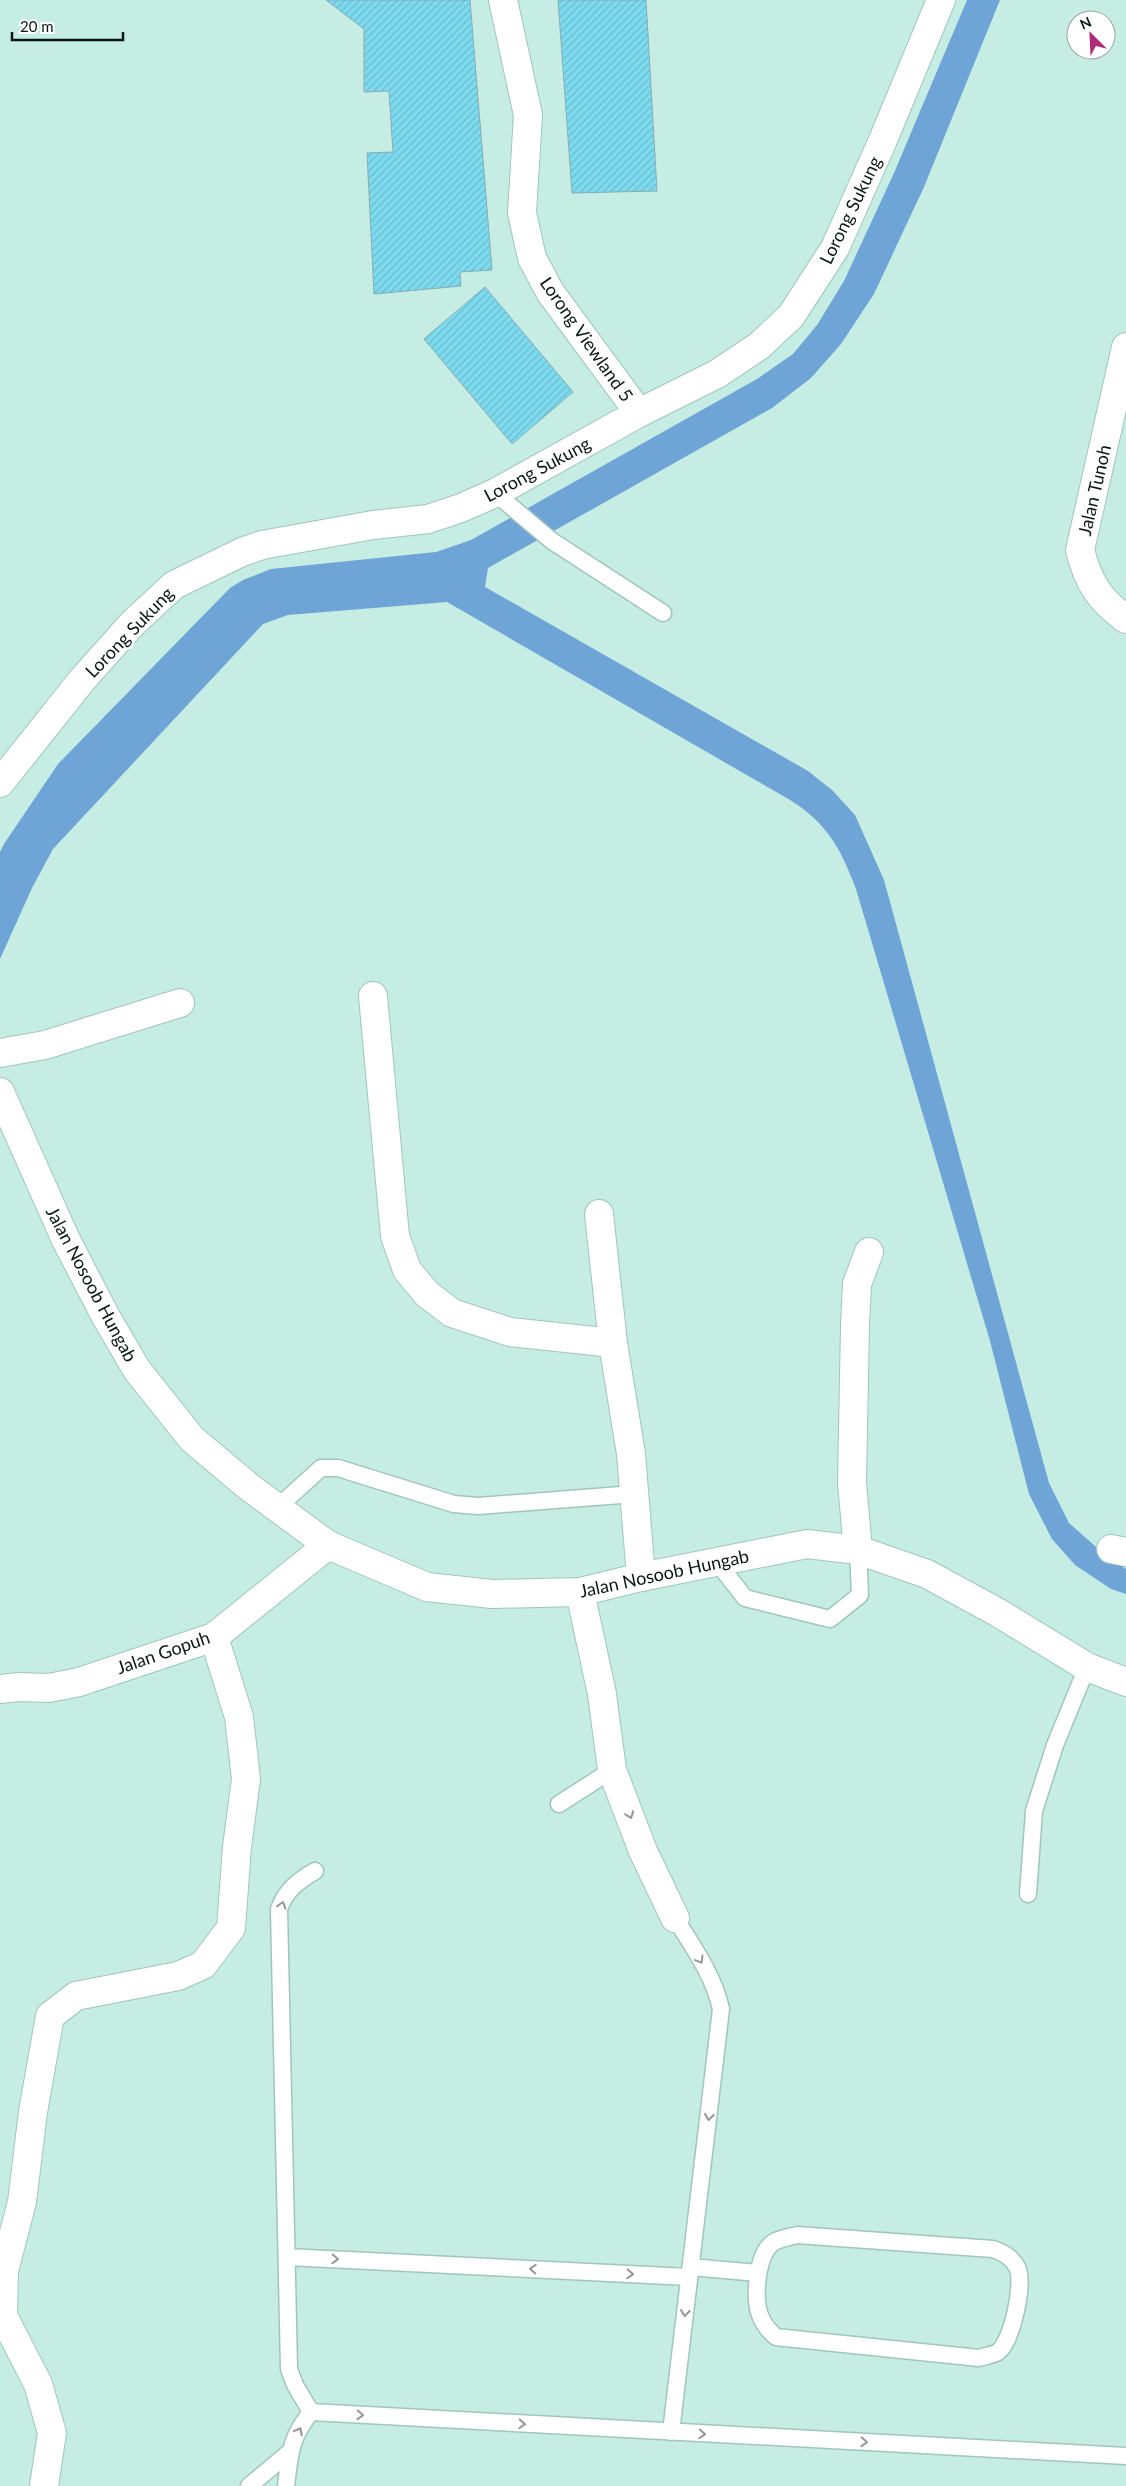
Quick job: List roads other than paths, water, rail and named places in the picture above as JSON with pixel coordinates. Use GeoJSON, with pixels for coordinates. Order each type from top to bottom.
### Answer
{"type":"FeatureCollection","features":[{"type":"Feature","properties":{"kind":"street","name":"Lorong Viewland 5"},"geometry":{"type":"LineString","coordinates":[[502,0],[528,115],[522,213],[532,258],[550,292],[639,413]]}},
{"type":"Feature","properties":{"kind":"street","name":"Lorong Sukung"},"geometry":{"type":"LineString","coordinates":[[0,783],[120,638],[174,585],[242,552],[262,545],[373,525],[428,519],[503,500],[639,413],[717,374],[759,346],[791,316],[835,248],[883,140],[941,0]]}},
{"type":"Feature","properties":{"kind":"street","name":"Jalan Tunoh"},"geometry":{"type":"LineString","coordinates":[[1126,347],[1080,550],[1086,575],[1109,608],[1126,619]]}},
{"type":"Feature","properties":{"kind":"street"},"geometry":{"type":"LineString","coordinates":[[374,996],[395,1236],[407,1270],[427,1294],[452,1314],[510,1332],[613,1343]]}},
{"type":"Feature","properties":{"kind":"street"},"geometry":{"type":"LineString","coordinates":[[0,1053],[45,1045],[180,1003]]}},
{"type":"Feature","properties":{"kind":"street","name":"Jalan Nosoob Hungab"},"geometry":{"type":"LineString","coordinates":[[0,1092],[66,1240],[106,1318],[137,1370],[192,1438],[248,1487],[328,1545],[427,1587],[492,1594],[580,1592],[641,1577],[807,1544],[858,1550],[927,1574],[997,1612],[1087,1667],[1126,1682]]}},
{"type":"Feature","properties":{"kind":"street"},"geometry":{"type":"LineString","coordinates":[[599,1214],[613,1343],[631,1454],[641,1577]]}},
{"type":"Feature","properties":{"kind":"street"},"geometry":{"type":"LineString","coordinates":[[858,1550],[852,1483],[855,1325],[857,1284],[870,1252]]}},
{"type":"Feature","properties":{"kind":"street","name":"Jalan Gopuh"},"geometry":{"type":"LineString","coordinates":[[0,1690],[19,1687],[49,1688],[79,1682],[214,1638],[328,1545]]}},
{"type":"Feature","properties":{"kind":"street"},"geometry":{"type":"LineString","coordinates":[[580,1592],[602,1694],[612,1770],[643,1851],[675,1918]]}},
{"type":"Feature","properties":{"kind":"street"},"geometry":{"type":"LineString","coordinates":[[44,2486],[52,2433],[38,2384],[3,2316],[4,2271],[22,2202],[33,2112],[50,2016],[76,1996],[178,1976],[203,1965],[231,1928],[237,1847],[246,1779],[239,1717],[214,1638]]}},
{"type":"Feature","properties":{"kind":"lane"},"geometry":{"type":"LineString","coordinates":[[503,500],[552,541],[663,613]]}},
{"type":"Feature","properties":{"kind":"lane"},"geometry":{"type":"LineString","coordinates":[[277,1508],[321,1468],[338,1468],[454,1504],[478,1506],[634,1494]]}},
{"type":"Feature","properties":{"kind":"lane"},"geometry":{"type":"LineString","coordinates":[[717,1562],[745,1598],[830,1619],[860,1595],[858,1550]]}},
{"type":"Feature","properties":{"kind":"lane"},"geometry":{"type":"LineString","coordinates":[[1028,1894],[1034,1811],[1056,1745],[1087,1667]]}},
{"type":"Feature","properties":{"kind":"lane"},"geometry":{"type":"LineString","coordinates":[[559,1804],[612,1770]]}},
{"type":"Feature","properties":{"kind":"lane"},"geometry":{"type":"LineString","coordinates":[[312,2412],[295,2385],[289,2369],[279,1909],[285,1894],[299,1881],[315,1871]]}},
{"type":"Feature","properties":{"kind":"lane"},"geometry":{"type":"LineString","coordinates":[[670,2432],[721,2009],[718,1992],[675,1918]]}},
{"type":"Feature","properties":{"kind":"lane"},"geometry":{"type":"LineString","coordinates":[[797,2235],[993,2249],[1009,2255],[1018,2268],[1020,2288],[1008,2339],[998,2352],[979,2358],[776,2337],[768,2330],[759,2314],[758,2273],[764,2255],[774,2242],[797,2235]]}},
{"type":"Feature","properties":{"kind":"lane"},"geometry":{"type":"LineString","coordinates":[[287,2257],[582,2271],[758,2273]]}},
{"type":"Feature","properties":{"kind":"lane"},"geometry":{"type":"LineString","coordinates":[[312,2412],[1126,2456]]}},
{"type":"Feature","properties":{"kind":"lane"},"geometry":{"type":"LineString","coordinates":[[286,2486],[291,2451],[298,2429],[312,2412]]}},
{"type":"Feature","properties":{"kind":"lane"},"geometry":{"type":"LineString","coordinates":[[249,2486],[291,2451]]}},
{"type":"Feature","properties":{"kind":"water"},"geometry":{"type":"Polygon","coordinates":[[[967,0],[1000,0],[924,187],[874,294],[841,344],[811,378],[772,408],[488,568],[485,587],[808,771],[832,790],[855,815],[884,880],[1049,1483],[1069,1523],[1095,1546],[1126,1569],[1126,1594],[1111,1589],[1075,1565],[1052,1539],[1029,1494],[990,1341],[856,889],[845,861],[831,838],[814,818],[790,800],[447,602],[288,615],[263,624],[53,849],[32,888],[0,959],[0,852],[4,844],[58,764],[230,588],[243,580],[271,569],[436,552],[471,540],[757,379],[793,354],[817,325],[844,281],[894,173],[967,0]]]}}]}
